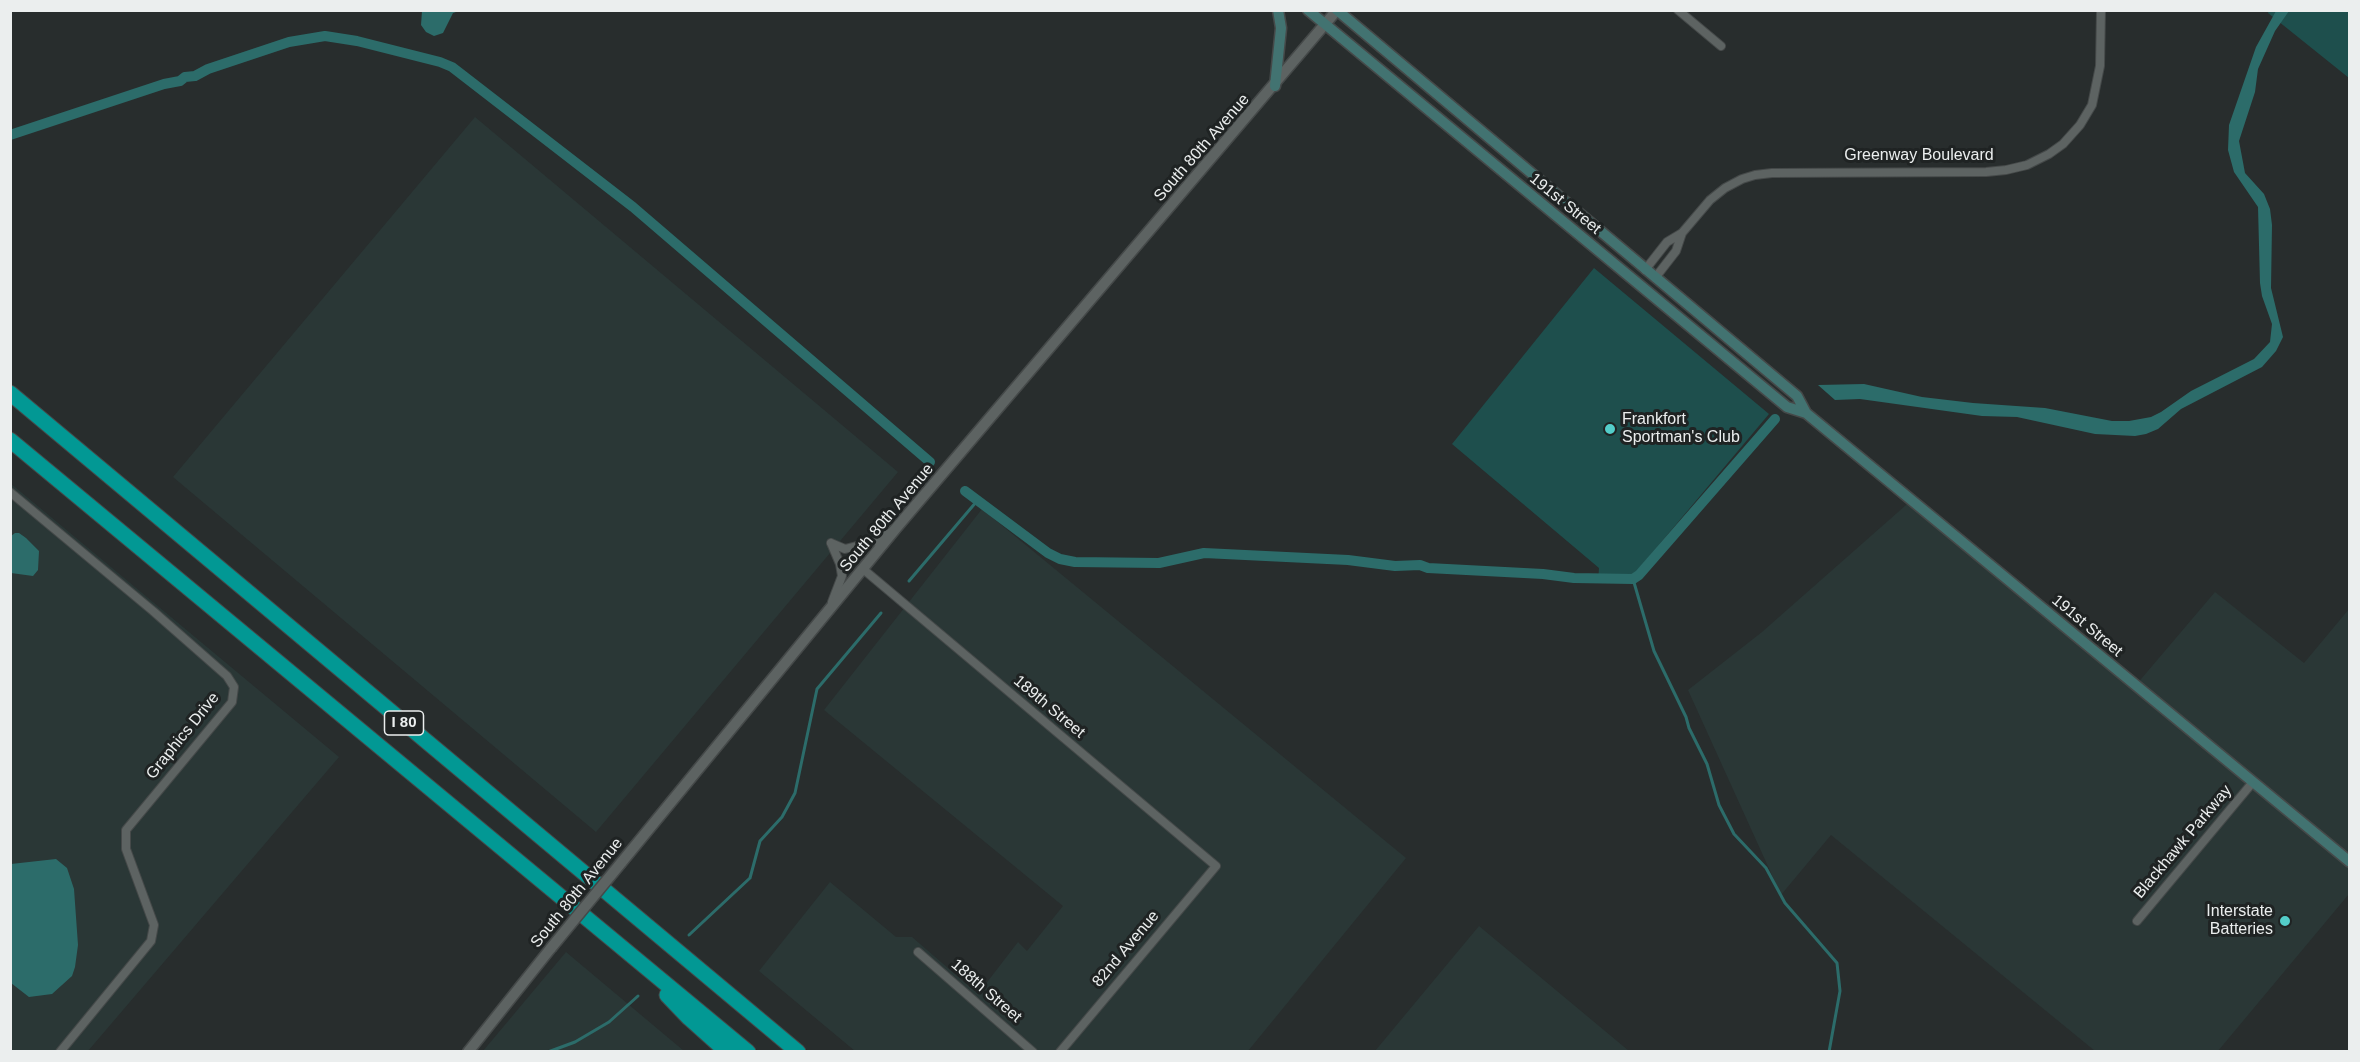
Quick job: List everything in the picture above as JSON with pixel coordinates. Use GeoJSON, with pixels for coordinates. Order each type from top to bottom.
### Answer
{"type":"FeatureCollection","features":[{"type":"Feature","properties":{"kind":"highway","name":"I 80"},"geometry":{"type":"LineString","coordinates":[[10,393],[798,1052]]}},
{"type":"Feature","properties":{"kind":"highway","name":"I 80"},"geometry":{"type":"LineString","coordinates":[[10,440],[748,1052]]}},
{"type":"Feature","properties":{"kind":"highway"},"geometry":{"type":"LineString","coordinates":[[620,945],[689,1018],[727,1052]]}},
{"type":"Feature","properties":{"kind":"main road"},"geometry":{"type":"LineString","coordinates":[[1275,86],[1281,28],[1278,10]]}},
{"type":"Feature","properties":{"kind":"main road","name":"191st Street"},"geometry":{"type":"LineString","coordinates":[[1308,10],[1787,407],[1806,413],[2349,862]]}},
{"type":"Feature","properties":{"kind":"main road","name":"191st Street"},"geometry":{"type":"LineString","coordinates":[[1337,11],[1797,396],[1806,413]]}},
{"type":"Feature","properties":{"kind":"street"},"geometry":{"type":"LineString","coordinates":[[1678,10],[1721,46]]}},
{"type":"Feature","properties":{"kind":"street","name":"Greenway Boulevard"},"geometry":{"type":"LineString","coordinates":[[1645,270],[1667,242],[1682,233],[1717,194],[1742,179],[1755,175],[1806,172],[1986,172],[2027,165],[2049,154],[2063,144],[2092,105],[2100,66],[2101,10]]}},
{"type":"Feature","properties":{"kind":"street","name":"South 80th Avenue"},"geometry":{"type":"LineString","coordinates":[[468,1052],[897,527],[1337,11]]}},
{"type":"Feature","properties":{"kind":"street","name":"Greenway Boulevard"},"geometry":{"type":"LineString","coordinates":[[1655,278],[1676,251],[1682,233]]}},
{"type":"Feature","properties":{"kind":"street","name":"Graphics Drive"},"geometry":{"type":"LineString","coordinates":[[10,492],[227,676],[234,687],[232,702],[126,830],[126,849],[154,925],[151,942],[60,1052]]}},
{"type":"Feature","properties":{"kind":"street"},"geometry":{"type":"LineString","coordinates":[[827,613],[842,576],[840,564],[831,543],[845,549],[876,542],[897,527]]}},
{"type":"Feature","properties":{"kind":"street","name":"189th Street"},"geometry":{"type":"LineString","coordinates":[[863,569],[1216,866]]}},
{"type":"Feature","properties":{"kind":"street","name":"Blackhawk Parkway"},"geometry":{"type":"LineString","coordinates":[[2137,921],[2253,782]]}},
{"type":"Feature","properties":{"kind":"street","name":"82nd Avenue"},"geometry":{"type":"LineString","coordinates":[[1060,1052],[1216,866]]}},
{"type":"Feature","properties":{"kind":"street","name":"188th Street"},"geometry":{"type":"LineString","coordinates":[[918,952],[1034,1052]]}},
{"type":"Feature","properties":{"kind":"shaded area"},"geometry":{"type":"Polygon","coordinates":[[[422,10],[459,11],[453,13],[443,33],[434,36],[426,32],[421,25],[422,10]]]}},
{"type":"Feature","properties":{"kind":"shaded area"},"geometry":{"type":"Polygon","coordinates":[[[2269,10],[2349,11],[2349,78],[2268,13],[2269,10]]]}},
{"type":"Feature","properties":{"kind":"shaded area"},"geometry":{"type":"Polygon","coordinates":[[[2276,11],[2289,11],[2275,31],[2258,69],[2255,92],[2239,141],[2245,173],[2264,194],[2270,209],[2272,225],[2271,288],[2283,337],[2276,351],[2262,367],[2181,409],[2158,429],[2135,436],[2095,434],[2017,417],[1982,416],[1860,399],[1835,400],[1818,385],[1864,384],[1922,397],[2045,408],[2112,421],[2129,421],[2151,417],[2191,391],[2254,359],[2270,342],[2272,324],[2260,283],[2258,207],[2234,172],[2228,150],[2229,125],[2256,47],[2276,11]]]}},
{"type":"Feature","properties":{"kind":"shaded area"},"geometry":{"type":"Polygon","coordinates":[[[475,117],[898,472],[596,832],[173,477],[475,117]]]}},
{"type":"Feature","properties":{"kind":"shaded area","name":"Frankfort Sportman's Club"},"geometry":{"type":"Polygon","coordinates":[[[1594,268],[1769,414],[1636,572],[1617,583],[1598,582],[1599,568],[1452,444],[1594,268]]]}},
{"type":"Feature","properties":{"kind":"shaded area"},"geometry":{"type":"Polygon","coordinates":[[[10,483],[339,757],[88,1051],[11,1051],[10,483]]]}},
{"type":"Feature","properties":{"kind":"shaded area"},"geometry":{"type":"Polygon","coordinates":[[[1914,498],[2136,685],[2215,592],[2304,663],[2349,609],[2349,894],[2218,1051],[2095,1051],[1831,835],[1781,895],[1688,690],[1762,632],[1914,498]]]}},
{"type":"Feature","properties":{"kind":"shaded area"},"geometry":{"type":"Polygon","coordinates":[[[982,509],[1406,858],[1248,1051],[855,1051],[759,971],[830,882],[896,937],[912,937],[978,994],[1018,942],[1027,951],[1063,906],[824,710],[982,509]]]}},
{"type":"Feature","properties":{"kind":"shaded area"},"geometry":{"type":"Polygon","coordinates":[[[15,533],[26,538],[39,551],[38,570],[33,576],[11,573],[11,536],[15,533]]]}},
{"type":"Feature","properties":{"kind":"shaded area"},"geometry":{"type":"Polygon","coordinates":[[[56,859],[67,868],[74,889],[78,945],[75,967],[72,976],[52,994],[29,997],[11,983],[11,864],[56,859]]]}},
{"type":"Feature","properties":{"kind":"shaded area"},"geometry":{"type":"Polygon","coordinates":[[[1479,926],[1629,1051],[1375,1051],[1479,926]]]}},
{"type":"Feature","properties":{"kind":"shaded area"},"geometry":{"type":"Polygon","coordinates":[[[566,952],[684,1051],[483,1051],[566,952]]]}},
{"type":"Feature","properties":{"kind":"waterway"},"geometry":{"type":"LineString","coordinates":[[10,135],[164,84],[180,81],[185,77],[195,76],[208,69],[289,42],[325,36],[357,41],[440,62],[452,67],[633,207],[930,462]]}},
{"type":"Feature","properties":{"kind":"waterway"},"geometry":{"type":"LineString","coordinates":[[965,491],[1048,553],[1060,559],[1075,562],[1159,563],[1204,553],[1348,560],[1395,566],[1420,565],[1428,568],[1543,574],[1574,578],[1633,579],[1639,575],[1775,419]]}},
{"type":"Feature","properties":{"kind":"waterway"},"geometry":{"type":"LineString","coordinates":[[909,581],[977,501]]}},
{"type":"Feature","properties":{"kind":"waterway"},"geometry":{"type":"LineString","coordinates":[[1633,579],[1654,651],[1707,764],[1719,805],[1734,834],[1766,868],[1785,903],[1837,963],[1840,991],[1829,1052]]}},
{"type":"Feature","properties":{"kind":"waterway"},"geometry":{"type":"LineString","coordinates":[[689,935],[750,878],[760,841],[782,817],[795,793],[817,689],[881,613]]}},
{"type":"Feature","properties":{"kind":"waterway"},"geometry":{"type":"LineString","coordinates":[[548,1052],[575,1042],[609,1022],[638,996]]}},
{"type":"Feature","properties":{"kind":"place","name":"Frankfort Sportman's Club"},"geometry":{"type":"Point","coordinates":[1610,429]}},
{"type":"Feature","properties":{"kind":"place","name":"Interstate Batteries"},"geometry":{"type":"Point","coordinates":[2285,921]}}]}
